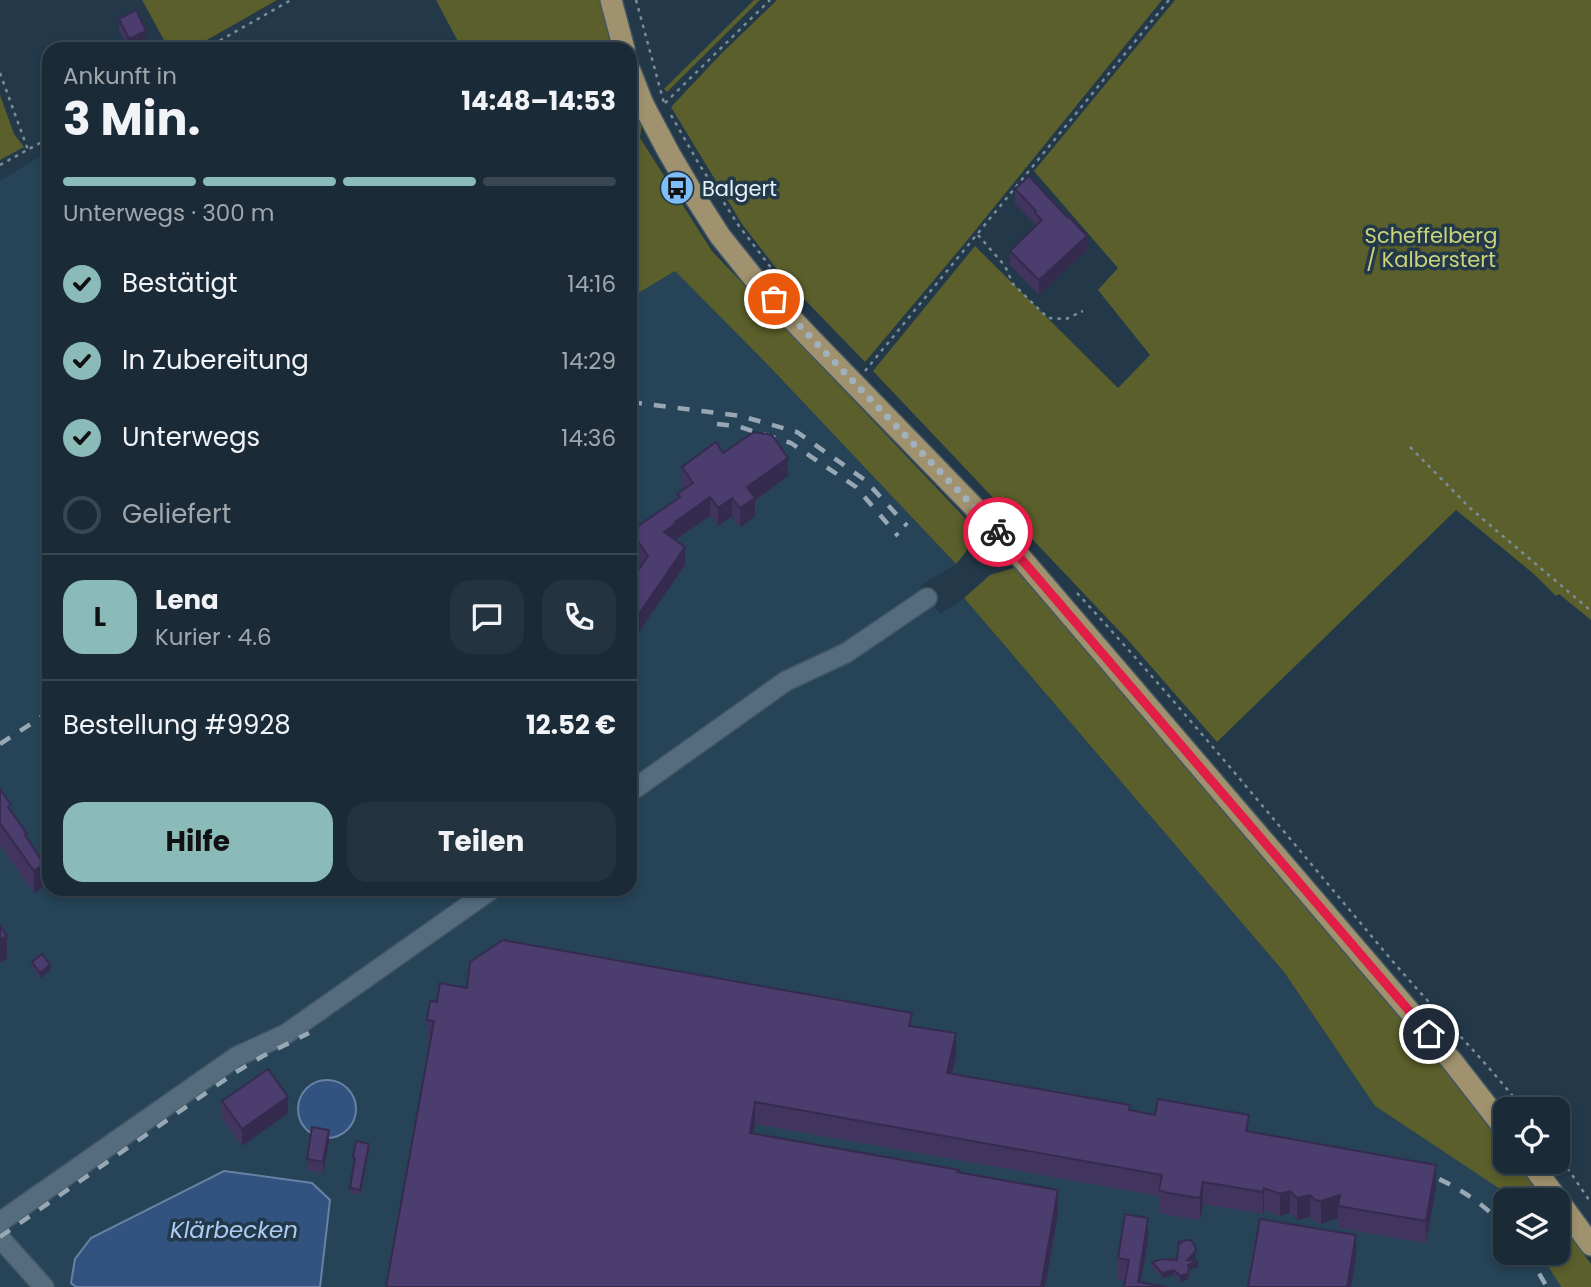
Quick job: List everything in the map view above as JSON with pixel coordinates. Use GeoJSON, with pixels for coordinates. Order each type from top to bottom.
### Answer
{"type":"FeatureCollection","features":[{"type":"Feature","properties":{"kind":"main road"},"geometry":{"type":"LineString","coordinates":[[611,0],[622,42]]}},
{"type":"Feature","properties":{"kind":"main road"},"geometry":{"type":"LineString","coordinates":[[637,89],[669,153],[720,236],[756,281],[1005,539],[1437,1043],[1493,1113]]}},
{"type":"Feature","properties":{"kind":"main road"},"geometry":{"type":"LineString","coordinates":[[1539,1174],[1591,1245]]}},
{"type":"Feature","properties":{"kind":"lane"},"geometry":{"type":"LineString","coordinates":[[637,787],[786,681],[846,653],[927,598]]}},
{"type":"Feature","properties":{"kind":"lane"},"geometry":{"type":"LineString","coordinates":[[0,1222],[236,1057],[286,1034],[482,896]]}},
{"type":"Feature","properties":{"kind":"lane"},"geometry":{"type":"LineString","coordinates":[[0,1238],[44,1287]]}},
{"type":"Feature","properties":{"kind":"path"},"geometry":{"type":"LineString","coordinates":[[217,42],[291,0]]}},
{"type":"Feature","properties":{"kind":"path"},"geometry":{"type":"LineString","coordinates":[[650,117],[770,0]]}},
{"type":"Feature","properties":{"kind":"path"},"geometry":{"type":"LineString","coordinates":[[855,383],[1169,0]]}},
{"type":"Feature","properties":{"kind":"path"},"geometry":{"type":"LineString","coordinates":[[0,73],[27,150]]}},
{"type":"Feature","properties":{"kind":"path"},"geometry":{"type":"LineString","coordinates":[[0,165],[42,142]]}},
{"type":"Feature","properties":{"kind":"path"},"geometry":{"type":"LineString","coordinates":[[978,235],[1005,266],[1013,284],[1048,318],[1066,319],[1083,311]]}},
{"type":"Feature","properties":{"kind":"path"},"geometry":{"type":"LineString","coordinates":[[1410,447],[1470,508],[1591,611]]}},
{"type":"Feature","properties":{"kind":"path"},"geometry":{"type":"LineString","coordinates":[[1570,1172],[1591,1203]]}},
{"type":"Feature","properties":{"kind":"shaded area"},"geometry":{"type":"Polygon","coordinates":[[[42,155],[42,896],[637,896],[637,294],[675,271],[956,564],[920,586],[940,614],[964,598],[1284,972],[1375,1106],[1498,1188],[1493,1188],[1493,1265],[1547,1265],[1561,1287],[0,1287],[0,181],[42,155]]]}},
{"type":"Feature","properties":{"kind":"green space"},"geometry":{"type":"Polygon","coordinates":[[[142,0],[277,0],[203,42],[165,42],[142,0]]]}},
{"type":"Feature","properties":{"kind":"green space"},"geometry":{"type":"Polygon","coordinates":[[[436,0],[607,0],[617,42],[458,42],[436,0]]]}},
{"type":"Feature","properties":{"kind":"green space"},"geometry":{"type":"Polygon","coordinates":[[[754,0],[760,0],[667,92],[664,89],[754,0]]]}},
{"type":"Feature","properties":{"kind":"green space"},"geometry":{"type":"Polygon","coordinates":[[[777,0],[1162,0],[865,362],[783,277],[742,224],[671,107],[777,0]]]}},
{"type":"Feature","properties":{"kind":"green space","name":"Scheffelberg / Kalberstert"},"geometry":{"type":"Polygon","coordinates":[[[1175,0],[1591,0],[1591,620],[1559,594],[1556,596],[1535,575],[1456,510],[1217,742],[1127,639],[873,371],[975,246],[1118,388],[1150,355],[1098,290],[1118,268],[1034,171],[1175,0]]]}},
{"type":"Feature","properties":{"kind":"green space"},"geometry":{"type":"Polygon","coordinates":[[[0,95],[14,134],[24,147],[0,160],[0,95]]]}},
{"type":"Feature","properties":{"kind":"green space"},"geometry":{"type":"Polygon","coordinates":[[[637,107],[642,121],[640,138],[712,251],[964,517],[971,540],[956,564],[768,365],[675,271],[637,294],[637,107]]]}},
{"type":"Feature","properties":{"kind":"green space"},"geometry":{"type":"Polygon","coordinates":[[[1017,567],[1441,1061],[1493,1131],[1493,1174],[1525,1174],[1535,1188],[1498,1188],[1375,1106],[1284,972],[964,598],[990,575],[1017,567]]]}},
{"type":"Feature","properties":{"kind":"green space"},"geometry":{"type":"Polygon","coordinates":[[[1570,1235],[1591,1264],[1591,1287],[1561,1287],[1547,1265],[1570,1265],[1570,1235]]]}},
{"type":"Feature","properties":{"kind":"water"},"geometry":{"type":"Polygon","coordinates":[[[321,1080],[333,1080],[348,1088],[356,1103],[356,1115],[348,1130],[333,1138],[321,1138],[306,1130],[298,1115],[298,1103],[306,1088],[321,1080]]]}},
{"type":"Feature","properties":{"kind":"water","name":"Klärbecken"},"geometry":{"type":"Polygon","coordinates":[[[224,1171],[312,1183],[330,1200],[320,1287],[76,1287],[71,1283],[75,1259],[91,1238],[224,1171]]]}},
{"type":"Feature","properties":{"kind":"building"},"geometry":{"type":"Polygon","coordinates":[[[136,10],[146,31],[129,39],[119,19],[136,10]]]}},
{"type":"Feature","properties":{"kind":"building"},"geometry":{"type":"Polygon","coordinates":[[[1029,176],[1087,236],[1039,280],[1010,251],[1042,220],[1015,189],[1029,176]]]}},
{"type":"Feature","properties":{"kind":"building"},"geometry":{"type":"Polygon","coordinates":[[[754,432],[772,435],[788,458],[747,487],[755,498],[740,508],[732,498],[718,508],[710,497],[664,532],[685,547],[637,617],[637,572],[648,556],[637,540],[637,527],[680,497],[677,494],[693,483],[682,467],[716,442],[723,453],[754,432]]]}},
{"type":"Feature","properties":{"kind":"building"},"geometry":{"type":"Polygon","coordinates":[[[0,789],[11,805],[8,807],[42,861],[42,865],[34,871],[0,823],[0,789]]]}},
{"type":"Feature","properties":{"kind":"building"},"geometry":{"type":"Polygon","coordinates":[[[0,926],[7,936],[0,940],[0,926]]]}},
{"type":"Feature","properties":{"kind":"building"},"geometry":{"type":"Polygon","coordinates":[[[503,940],[912,1013],[909,1026],[956,1033],[947,1073],[1130,1105],[1129,1110],[1155,1115],[1158,1099],[1249,1115],[1246,1131],[1436,1165],[1426,1221],[1338,1206],[1340,1195],[1321,1201],[1310,1195],[1297,1198],[1290,1191],[1280,1194],[1264,1188],[1263,1192],[1203,1182],[1200,1198],[1168,1193],[1159,1190],[1162,1175],[755,1102],[750,1133],[1058,1190],[1041,1287],[386,1287],[434,1021],[427,1020],[430,1001],[437,1002],[440,983],[467,988],[470,962],[503,940]]]}},
{"type":"Feature","properties":{"kind":"building"},"geometry":{"type":"Polygon","coordinates":[[[42,954],[50,965],[40,973],[32,962],[42,954]]]}},
{"type":"Feature","properties":{"kind":"building"},"geometry":{"type":"Polygon","coordinates":[[[268,1069],[288,1097],[242,1129],[222,1101],[268,1069]]]}},
{"type":"Feature","properties":{"kind":"building"},"geometry":{"type":"Polygon","coordinates":[[[312,1127],[329,1130],[323,1162],[307,1159],[312,1127]]]}},
{"type":"Feature","properties":{"kind":"building"},"geometry":{"type":"Polygon","coordinates":[[[356,1141],[369,1144],[360,1190],[350,1188],[356,1141]]]}},
{"type":"Feature","properties":{"kind":"building"},"geometry":{"type":"Polygon","coordinates":[[[1125,1214],[1148,1218],[1138,1282],[1167,1287],[1124,1287],[1129,1260],[1118,1258],[1125,1214]]]}},
{"type":"Feature","properties":{"kind":"building"},"geometry":{"type":"Polygon","coordinates":[[[1260,1219],[1356,1235],[1347,1287],[1248,1287],[1260,1219]]]}},
{"type":"Feature","properties":{"kind":"building"},"geometry":{"type":"Polygon","coordinates":[[[1179,1240],[1180,1243],[1190,1240],[1195,1245],[1196,1251],[1187,1260],[1198,1261],[1188,1265],[1188,1274],[1180,1276],[1174,1270],[1162,1273],[1152,1262],[1163,1259],[1177,1260],[1179,1240]]]}},
{"type":"Feature","properties":{"kind":"railway"},"geometry":{"type":"LineString","coordinates":[[637,403],[741,416],[797,432],[865,480],[907,526]]}},
{"type":"Feature","properties":{"kind":"railway"},"geometry":{"type":"LineString","coordinates":[[717,424],[737,426],[791,443],[856,487],[898,536]]}},
{"type":"Feature","properties":{"kind":"railway"},"geometry":{"type":"LineString","coordinates":[[0,744],[42,717]]}},
{"type":"Feature","properties":{"kind":"railway"},"geometry":{"type":"LineString","coordinates":[[0,1237],[236,1072],[309,1033]]}},
{"type":"Feature","properties":{"kind":"railway"},"geometry":{"type":"LineString","coordinates":[[1417,1170],[1464,1193],[1493,1215]]}},
{"type":"Feature","properties":{"kind":"railway"},"geometry":{"type":"LineString","coordinates":[[1534,1265],[1547,1287]]}},
{"type":"Feature","properties":{"kind":"way so far"},"geometry":{"type":"LineString","coordinates":[[774,299],[998,532]]}},
{"type":"Feature","properties":{"kind":"place","name":"Balgert"},"geometry":{"type":"Point","coordinates":[677,188]}},
{"type":"Feature","properties":{"kind":"route"},"geometry":{"type":"LineString","coordinates":[[998,532],[1429,1034]]}}]}
